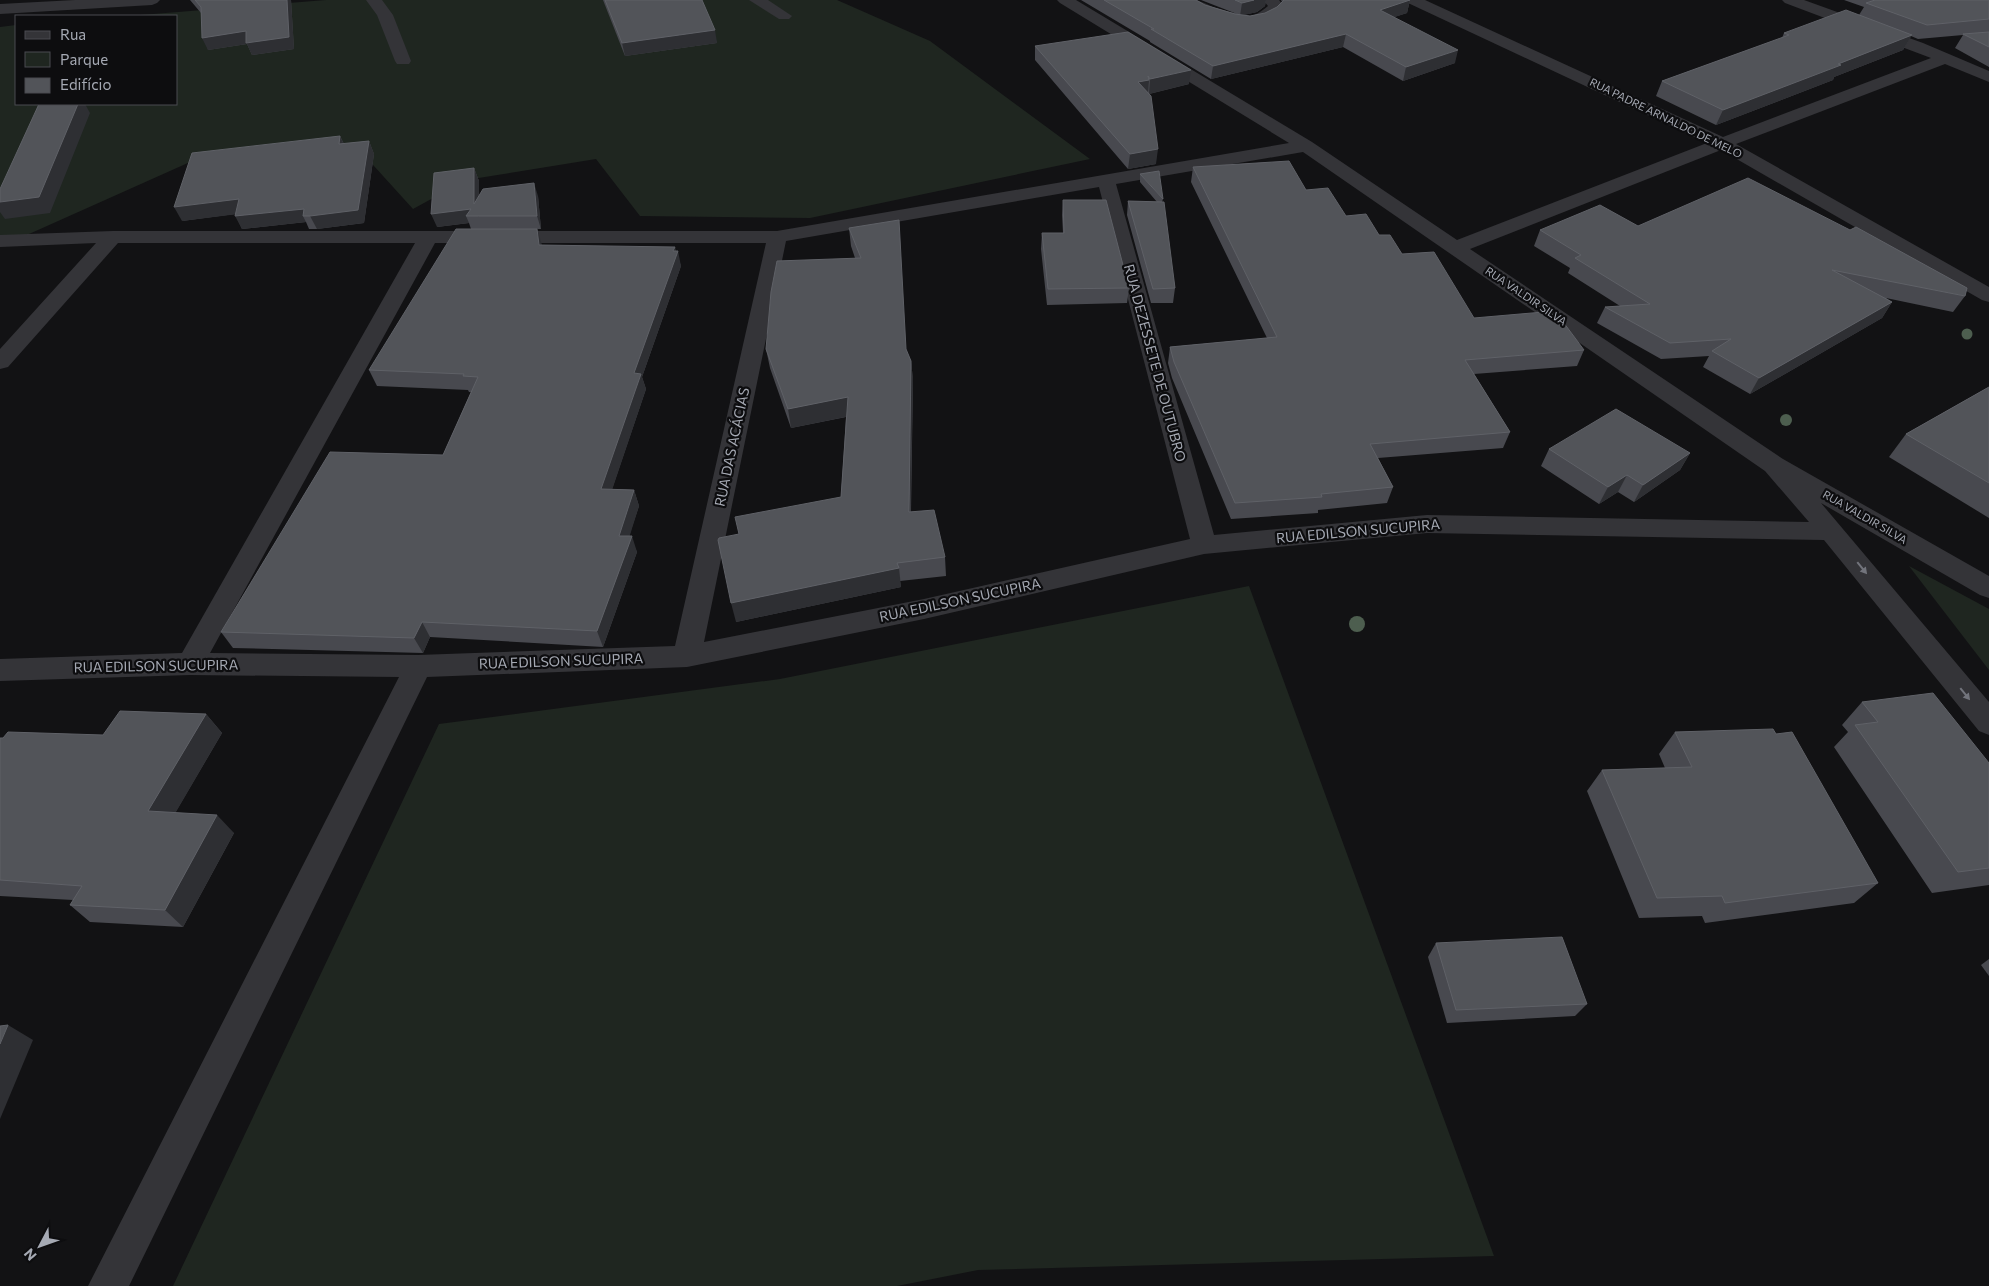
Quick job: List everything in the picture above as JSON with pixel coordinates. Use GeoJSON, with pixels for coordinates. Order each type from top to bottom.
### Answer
{"type":"FeatureCollection","features":[{"type":"Feature","properties":{"kind":"street"},"geometry":{"type":"LineString","coordinates":[[0,9],[14,4],[152,0]]}},
{"type":"Feature","properties":{"kind":"street"},"geometry":{"type":"LineString","coordinates":[[374,0],[385,15],[403,61]]}},
{"type":"Feature","properties":{"kind":"street"},"geometry":{"type":"LineString","coordinates":[[757,0],[784,16]]}},
{"type":"Feature","properties":{"kind":"street","name":"RUA VALDIR SILVA"},"geometry":{"type":"LineString","coordinates":[[1065,0],[1306,146],[1774,465],[1989,588]]}},
{"type":"Feature","properties":{"kind":"street"},"geometry":{"type":"LineString","coordinates":[[1184,0],[1229,21],[1242,24],[1258,20],[1272,13],[1277,7],[1271,0]]}},
{"type":"Feature","properties":{"kind":"street","name":"RUA PADRE ARNALDO DE MELO"},"geometry":{"type":"LineString","coordinates":[[1413,0],[1722,143],[1989,296]]}},
{"type":"Feature","properties":{"kind":"street"},"geometry":{"type":"LineString","coordinates":[[1790,0],[1916,46],[1945,50],[1989,77]]}},
{"type":"Feature","properties":{"kind":"street"},"geometry":{"type":"LineString","coordinates":[[1455,248],[1722,143],[1945,50]]}},
{"type":"Feature","properties":{"kind":"street"},"geometry":{"type":"LineString","coordinates":[[0,241],[113,237],[777,237],[1306,146]]}},
{"type":"Feature","properties":{"kind":"street","name":"RUA DEZESSETE DE OUTUBRO"},"geometry":{"type":"LineString","coordinates":[[1106,180],[1204,545]]}},
{"type":"Feature","properties":{"kind":"street"},"geometry":{"type":"LineString","coordinates":[[0,362],[113,237]]}},
{"type":"Feature","properties":{"kind":"street"},"geometry":{"type":"LineString","coordinates":[[190,664],[428,237]]}},
{"type":"Feature","properties":{"kind":"street","name":"RUA DAS ACÁCIAS"},"geometry":{"type":"LineString","coordinates":[[687,656],[777,237]]}},
{"type":"Feature","properties":{"kind":"street"},"geometry":{"type":"LineString","coordinates":[[1774,465],[1831,531],[1989,723]]}},
{"type":"Feature","properties":{"kind":"street","name":"RUA EDILSON SUCUPIRA"},"geometry":{"type":"LineString","coordinates":[[0,670],[190,664],[418,666],[687,656],[924,609],[1204,545],[1427,524],[1831,531]]}},
{"type":"Feature","properties":{"kind":"street"},"geometry":{"type":"LineString","coordinates":[[108,1286],[418,666]]}},
{"type":"Feature","properties":{"kind":"green space"},"geometry":{"type":"Polygon","coordinates":[[[326,0],[837,0],[930,41],[1090,159],[810,218],[640,216],[596,159],[466,180],[413,209],[364,155],[199,158],[0,247],[0,27],[15,25],[15,105],[178,105],[178,15],[140,15],[326,0]]]}},
{"type":"Feature","properties":{"kind":"green space"},"geometry":{"type":"Polygon","coordinates":[[[1909,566],[1989,609],[1989,670],[1909,566]]]}},
{"type":"Feature","properties":{"kind":"green space"},"geometry":{"type":"Polygon","coordinates":[[[1249,586],[1494,1256],[978,1270],[897,1286],[173,1286],[439,724],[780,679],[1249,586]]]}},
{"type":"Feature","properties":{"kind":"building"},"geometry":{"type":"Polygon","coordinates":[[[195,0],[287,0],[289,37],[246,43],[246,31],[202,38],[201,7],[195,0]]]}},
{"type":"Feature","properties":{"kind":"building"},"geometry":{"type":"Polygon","coordinates":[[[605,0],[702,0],[715,30],[622,43],[605,0]]]}},
{"type":"Feature","properties":{"kind":"building"},"geometry":{"type":"Polygon","coordinates":[[[1104,0],[1196,0],[1205,5],[1235,14],[1250,16],[1265,13],[1277,7],[1284,0],[1410,0],[1380,10],[1458,50],[1406,67],[1346,34],[1213,66],[1104,0]]]}},
{"type":"Feature","properties":{"kind":"building"},"geometry":{"type":"Polygon","coordinates":[[[1235,0],[1254,0],[1242,3],[1235,0]]]}},
{"type":"Feature","properties":{"kind":"building"},"geometry":{"type":"Polygon","coordinates":[[[1875,0],[1989,0],[1989,19],[1927,25],[1866,3],[1875,0]]]}},
{"type":"Feature","properties":{"kind":"building"},"geometry":{"type":"Polygon","coordinates":[[[1846,10],[1912,35],[1838,64],[1841,65],[1723,110],[1662,81],[1789,35],[1784,33],[1846,10]]]}},
{"type":"Feature","properties":{"kind":"building"},"geometry":{"type":"Polygon","coordinates":[[[1128,32],[1191,70],[1150,79],[1148,76],[1149,80],[1138,82],[1151,96],[1158,149],[1130,154],[1035,46],[1128,32]]]}},
{"type":"Feature","properties":{"kind":"building"},"geometry":{"type":"Polygon","coordinates":[[[1989,32],[1989,47],[1963,34],[1989,32]]]}},
{"type":"Feature","properties":{"kind":"building"},"geometry":{"type":"Polygon","coordinates":[[[39,105],[78,105],[39,197],[0,202],[0,189],[39,105]]]}},
{"type":"Feature","properties":{"kind":"building"},"geometry":{"type":"Polygon","coordinates":[[[340,136],[339,144],[369,141],[358,210],[310,216],[303,216],[304,209],[235,216],[239,199],[174,207],[192,153],[340,136]]]}},
{"type":"Feature","properties":{"kind":"building"},"geometry":{"type":"Polygon","coordinates":[[[1289,161],[1306,190],[1328,188],[1346,216],[1366,214],[1379,235],[1390,235],[1402,254],[1434,252],[1474,318],[1555,311],[1584,350],[1465,360],[1510,432],[1370,444],[1393,487],[1321,494],[1322,497],[1235,503],[1174,362],[1170,347],[1277,337],[1193,167],[1289,161]]]}},
{"type":"Feature","properties":{"kind":"building"},"geometry":{"type":"Polygon","coordinates":[[[474,168],[474,204],[483,189],[534,183],[537,216],[466,216],[471,209],[431,214],[434,173],[474,168]]]}},
{"type":"Feature","properties":{"kind":"building"},"geometry":{"type":"Polygon","coordinates":[[[1159,171],[1163,199],[1140,174],[1159,171]]]}},
{"type":"Feature","properties":{"kind":"building"},"geometry":{"type":"Polygon","coordinates":[[[1748,178],[1850,230],[1856,227],[1967,288],[1965,296],[1832,270],[1892,302],[1759,378],[1712,351],[1731,339],[1670,343],[1605,307],[1650,304],[1575,258],[1581,255],[1540,230],[1600,205],[1638,226],[1748,178]]]}},
{"type":"Feature","properties":{"kind":"building"},"geometry":{"type":"Polygon","coordinates":[[[1063,200],[1106,200],[1129,288],[1048,289],[1042,233],[1064,233],[1063,200]]]}},
{"type":"Feature","properties":{"kind":"building"},"geometry":{"type":"Polygon","coordinates":[[[1128,201],[1164,202],[1175,288],[1153,289],[1128,201]]]}},
{"type":"Feature","properties":{"kind":"building"},"geometry":{"type":"Polygon","coordinates":[[[899,220],[906,349],[911,361],[909,512],[934,510],[945,557],[897,563],[899,568],[731,603],[718,540],[719,538],[739,534],[735,517],[841,497],[848,397],[788,409],[766,349],[771,292],[777,261],[861,258],[849,228],[899,220]]]}},
{"type":"Feature","properties":{"kind":"building"},"geometry":{"type":"Polygon","coordinates":[[[456,229],[537,229],[539,245],[675,247],[673,251],[678,251],[634,373],[641,374],[601,489],[634,490],[619,536],[632,536],[597,631],[422,622],[414,638],[221,632],[330,452],[443,455],[478,377],[463,376],[464,374],[369,370],[456,229]]]}},
{"type":"Feature","properties":{"kind":"building"},"geometry":{"type":"Polygon","coordinates":[[[1989,387],[1989,483],[1906,434],[1989,387]]]}},
{"type":"Feature","properties":{"kind":"building"},"geometry":{"type":"Polygon","coordinates":[[[1616,409],[1690,453],[1643,485],[1627,475],[1608,487],[1549,449],[1616,409]]]}},
{"type":"Feature","properties":{"kind":"building"},"geometry":{"type":"Polygon","coordinates":[[[1933,693],[1989,763],[1989,868],[1958,872],[1855,725],[1878,722],[1862,702],[1933,693]]]}},
{"type":"Feature","properties":{"kind":"building"},"geometry":{"type":"Polygon","coordinates":[[[120,711],[206,714],[148,811],[217,815],[165,910],[70,905],[82,886],[0,880],[0,738],[3,738],[8,732],[103,735],[120,711]]]}},
{"type":"Feature","properties":{"kind":"building"},"geometry":{"type":"Polygon","coordinates":[[[1773,729],[1776,734],[1792,732],[1878,883],[1725,903],[1722,896],[1657,898],[1602,770],[1692,767],[1675,732],[1773,729]]]}},
{"type":"Feature","properties":{"kind":"building"},"geometry":{"type":"Polygon","coordinates":[[[1562,937],[1587,1004],[1456,1010],[1436,943],[1562,937]]]}},
{"type":"Feature","properties":{"kind":"building"},"geometry":{"type":"Polygon","coordinates":[[[8,1025],[0,1044],[0,1026],[8,1025]]]}}]}
